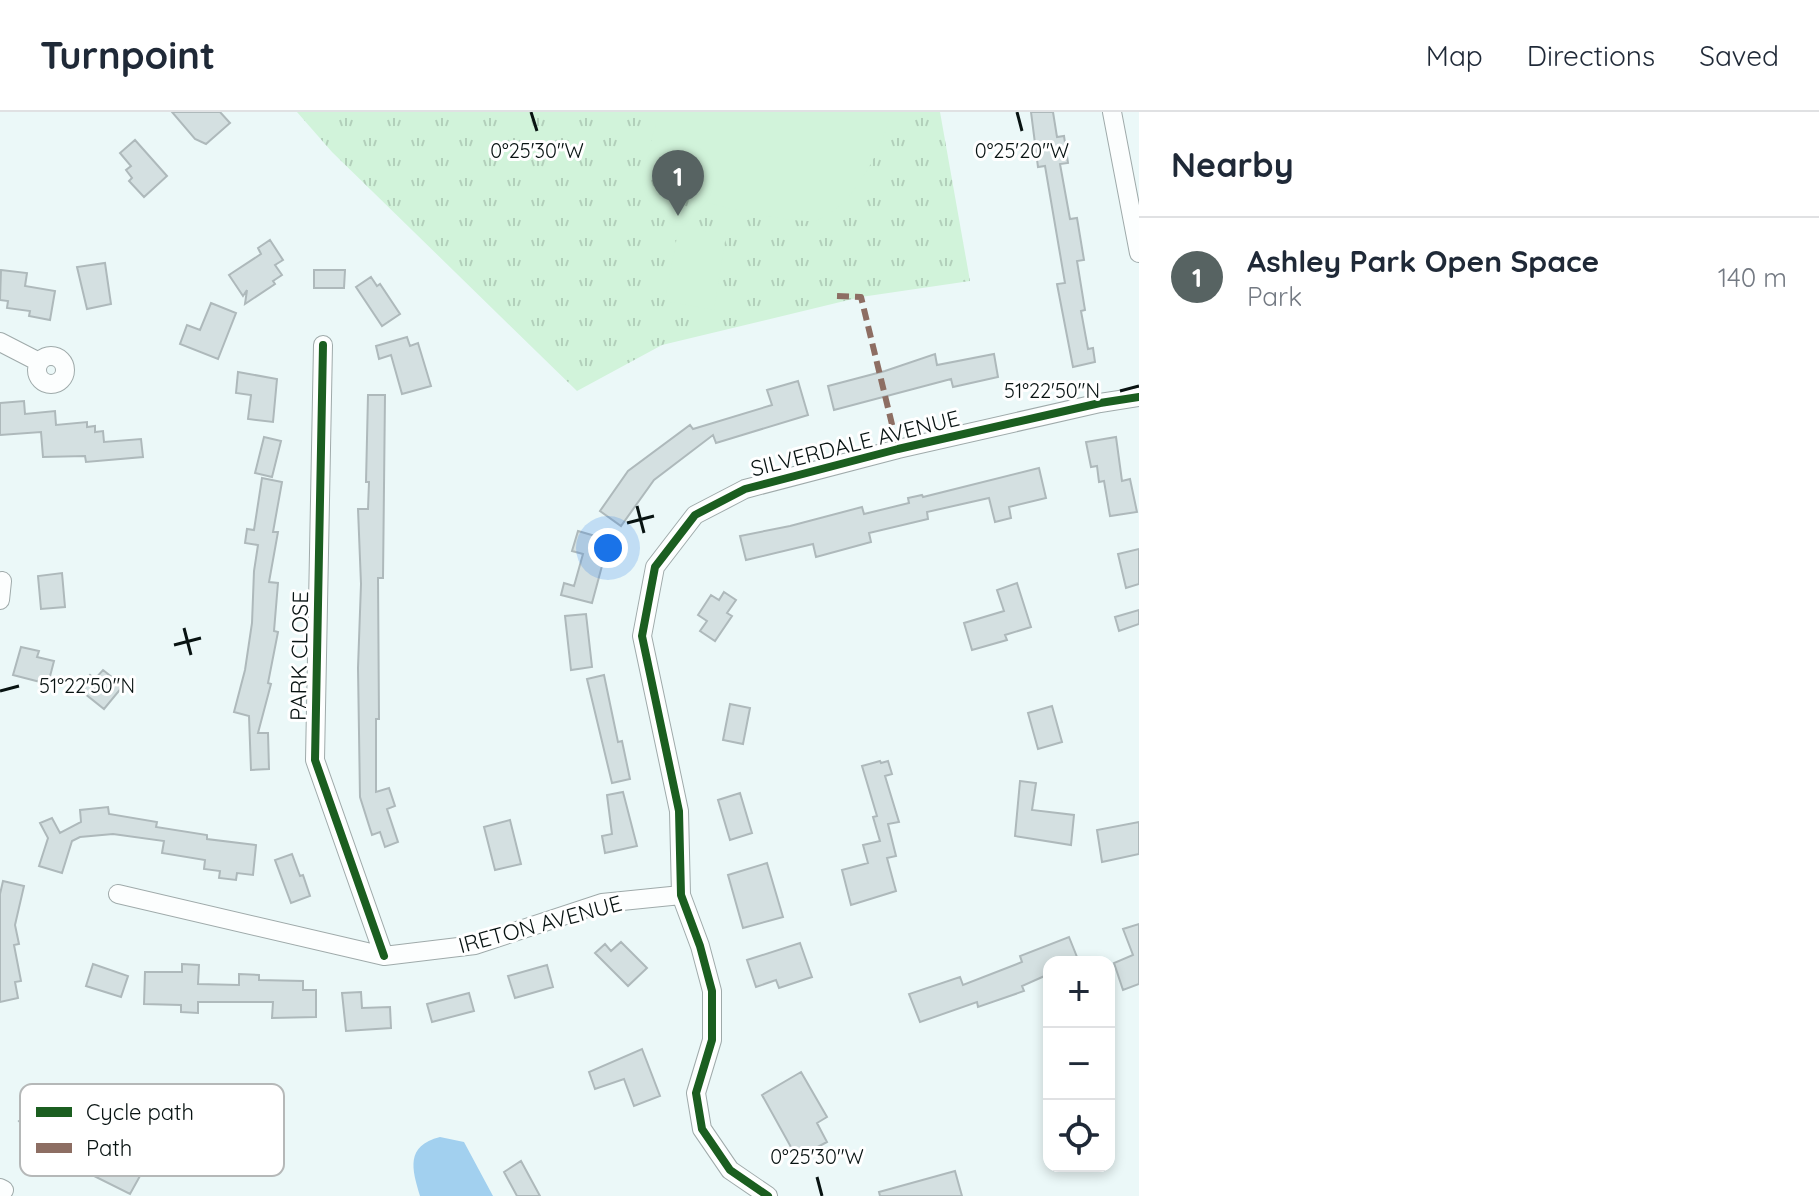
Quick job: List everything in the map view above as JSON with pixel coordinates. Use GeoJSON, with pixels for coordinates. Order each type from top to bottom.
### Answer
{"type":"FeatureCollection","features":[{"type":"Feature","properties":{"kind":"street"},"geometry":{"type":"LineString","coordinates":[[1112,112],[1139,248]]}},
{"type":"Feature","properties":{"kind":"street"},"geometry":{"type":"LineString","coordinates":[[0,342],[39,362]]}},
{"type":"Feature","properties":{"kind":"street","name":"PARK CLOSE"},"geometry":{"type":"LineString","coordinates":[[323,345],[315,760],[384,956]]}},
{"type":"Feature","properties":{"kind":"street","name":"SILVERDALE AVENUE"},"geometry":{"type":"LineString","coordinates":[[768,1196],[730,1170],[702,1129],[696,1093],[712,1040],[712,991],[700,946],[681,895],[679,811],[642,636],[655,567],[695,515],[745,489],[929,441],[1139,397]]}},
{"type":"Feature","properties":{"kind":"street","name":"IRETON AVENUE"},"geometry":{"type":"LineString","coordinates":[[118,894],[384,956],[475,945],[602,903],[681,895]]}},
{"type":"Feature","properties":{"kind":"green space"},"geometry":{"type":"Polygon","coordinates":[[[297,112],[940,112],[970,281],[861,297],[662,345],[577,391],[332,152],[297,112]]]}},
{"type":"Feature","properties":{"kind":"green space"},"geometry":{"type":"Polygon","coordinates":[[[660,112],[891,112],[882,142],[854,190],[830,213],[817,220],[805,221],[709,203],[657,183],[651,173],[649,157],[660,112]]]}},
{"type":"Feature","properties":{"kind":"green space"},"geometry":{"type":"Polygon","coordinates":[[[679,226],[726,235],[714,310],[665,301],[679,226]]]}},
{"type":"Feature","properties":{"kind":"water"},"geometry":{"type":"Polygon","coordinates":[[[440,1137],[464,1142],[493,1196],[420,1196],[414,1168],[416,1153],[421,1146],[440,1137]]]}},
{"type":"Feature","properties":{"kind":"building"},"geometry":{"type":"Polygon","coordinates":[[[172,112],[220,112],[230,123],[206,144],[195,139],[172,112]]]}},
{"type":"Feature","properties":{"kind":"building"},"geometry":{"type":"Polygon","coordinates":[[[1031,112],[1053,112],[1057,137],[1064,136],[1068,163],[1060,164],[1070,219],[1077,218],[1084,260],[1077,261],[1085,310],[1081,311],[1088,349],[1093,348],[1095,362],[1073,367],[1057,284],[1065,283],[1045,166],[1038,167],[1031,112]]]}},
{"type":"Feature","properties":{"kind":"building"},"geometry":{"type":"Polygon","coordinates":[[[135,140],[167,176],[144,197],[129,181],[132,178],[126,170],[131,166],[120,153],[135,140]]]}},
{"type":"Feature","properties":{"kind":"building"},"geometry":{"type":"Polygon","coordinates":[[[270,240],[283,260],[275,265],[282,275],[273,281],[275,284],[245,304],[247,290],[243,296],[229,275],[261,254],[258,248],[270,240]]]}},
{"type":"Feature","properties":{"kind":"building"},"geometry":{"type":"Polygon","coordinates":[[[105,263],[111,304],[87,309],[77,267],[105,263]]]}},
{"type":"Feature","properties":{"kind":"building"},"geometry":{"type":"Polygon","coordinates":[[[1,270],[27,273],[25,286],[55,291],[50,320],[29,316],[30,311],[7,308],[8,301],[0,300],[1,270]]]}},
{"type":"Feature","properties":{"kind":"building"},"geometry":{"type":"Polygon","coordinates":[[[314,270],[345,270],[344,288],[314,288],[314,270]]]}},
{"type":"Feature","properties":{"kind":"building"},"geometry":{"type":"Polygon","coordinates":[[[371,277],[377,286],[380,284],[400,314],[382,326],[356,287],[371,277]]]}},
{"type":"Feature","properties":{"kind":"building"},"geometry":{"type":"Polygon","coordinates":[[[211,303],[236,313],[218,359],[180,344],[187,325],[200,330],[211,303]]]}},
{"type":"Feature","properties":{"kind":"building"},"geometry":{"type":"Polygon","coordinates":[[[407,337],[410,346],[418,343],[431,386],[402,394],[391,355],[379,359],[376,346],[407,337]]]}},
{"type":"Feature","properties":{"kind":"building"},"geometry":{"type":"Polygon","coordinates":[[[935,354],[937,365],[994,354],[998,377],[953,387],[951,379],[834,410],[828,386],[935,354]]]}},
{"type":"Feature","properties":{"kind":"building"},"geometry":{"type":"Polygon","coordinates":[[[238,372],[277,379],[273,422],[248,419],[251,395],[236,393],[238,372]]]}},
{"type":"Feature","properties":{"kind":"building"},"geometry":{"type":"Polygon","coordinates":[[[798,381],[808,415],[716,443],[713,435],[654,480],[621,526],[600,511],[628,471],[690,425],[693,429],[772,405],[767,390],[798,381]]]}},
{"type":"Feature","properties":{"kind":"building"},"geometry":{"type":"Polygon","coordinates":[[[368,395],[385,395],[383,578],[378,578],[376,792],[389,788],[395,806],[387,809],[398,842],[385,847],[380,832],[372,835],[360,797],[358,668],[361,584],[358,509],[368,509],[368,395]]]}},
{"type":"Feature","properties":{"kind":"building"},"geometry":{"type":"Polygon","coordinates":[[[24,401],[25,414],[55,411],[56,425],[87,422],[87,427],[95,426],[95,432],[103,431],[104,442],[141,439],[143,457],[86,462],[85,456],[43,457],[41,432],[0,435],[0,403],[24,401]]]}},
{"type":"Feature","properties":{"kind":"building"},"geometry":{"type":"Polygon","coordinates":[[[264,437],[281,441],[272,477],[255,473],[264,437]]]}},
{"type":"Feature","properties":{"kind":"building"},"geometry":{"type":"Polygon","coordinates":[[[1116,437],[1122,481],[1130,479],[1137,512],[1110,516],[1104,481],[1099,482],[1097,466],[1091,467],[1086,442],[1116,437]]]}},
{"type":"Feature","properties":{"kind":"building"},"geometry":{"type":"Polygon","coordinates":[[[1039,468],[1046,498],[1009,507],[1011,518],[995,522],[989,498],[927,512],[928,519],[869,533],[871,542],[816,557],[813,544],[746,560],[740,536],[862,507],[864,514],[909,503],[908,498],[1039,468]]]}},
{"type":"Feature","properties":{"kind":"building"},"geometry":{"type":"Polygon","coordinates":[[[262,478],[282,482],[273,532],[278,532],[269,582],[278,583],[274,631],[278,632],[268,683],[271,684],[258,733],[268,733],[269,769],[251,770],[249,716],[234,712],[245,670],[252,623],[258,545],[245,543],[247,529],[254,530],[262,478]]]}},
{"type":"Feature","properties":{"kind":"building"},"geometry":{"type":"Polygon","coordinates":[[[578,531],[609,540],[592,603],[561,595],[564,583],[574,586],[583,554],[572,551],[578,531]]]}},
{"type":"Feature","properties":{"kind":"building"},"geometry":{"type":"Polygon","coordinates":[[[1139,549],[1139,584],[1126,588],[1118,554],[1139,549]]]}},
{"type":"Feature","properties":{"kind":"building"},"geometry":{"type":"Polygon","coordinates":[[[62,573],[65,607],[41,609],[38,576],[62,573]]]}},
{"type":"Feature","properties":{"kind":"building"},"geometry":{"type":"Polygon","coordinates":[[[1017,583],[1031,627],[1005,635],[1007,640],[972,650],[964,623],[1004,611],[997,590],[1017,583]]]}},
{"type":"Feature","properties":{"kind":"building"},"geometry":{"type":"Polygon","coordinates":[[[724,592],[736,600],[727,613],[732,616],[715,641],[700,631],[707,621],[698,615],[711,595],[719,600],[724,592]]]}},
{"type":"Feature","properties":{"kind":"building"},"geometry":{"type":"Polygon","coordinates":[[[1139,610],[1139,624],[1119,631],[1115,617],[1139,610]]]}},
{"type":"Feature","properties":{"kind":"building"},"geometry":{"type":"Polygon","coordinates":[[[586,614],[592,667],[571,670],[565,616],[586,614]]]}},
{"type":"Feature","properties":{"kind":"building"},"geometry":{"type":"Polygon","coordinates":[[[21,647],[39,651],[37,657],[54,661],[48,684],[13,675],[21,647]]]}},
{"type":"Feature","properties":{"kind":"building"},"geometry":{"type":"Polygon","coordinates":[[[103,670],[123,686],[104,709],[79,689],[90,675],[95,679],[103,670]]]}},
{"type":"Feature","properties":{"kind":"building"},"geometry":{"type":"Polygon","coordinates":[[[604,675],[618,742],[622,741],[630,779],[612,783],[587,679],[604,675]]]}},
{"type":"Feature","properties":{"kind":"building"},"geometry":{"type":"Polygon","coordinates":[[[730,704],[750,708],[743,744],[723,740],[730,704]]]}},
{"type":"Feature","properties":{"kind":"building"},"geometry":{"type":"Polygon","coordinates":[[[1052,706],[1062,742],[1038,749],[1028,713],[1052,706]]]}},
{"type":"Feature","properties":{"kind":"building"},"geometry":{"type":"Polygon","coordinates":[[[888,761],[892,774],[885,776],[899,822],[888,824],[896,856],[887,858],[896,891],[851,905],[842,870],[868,863],[863,845],[880,841],[873,817],[877,816],[862,766],[888,761]]]}},
{"type":"Feature","properties":{"kind":"building"},"geometry":{"type":"Polygon","coordinates":[[[1020,781],[1036,783],[1032,810],[1074,815],[1071,845],[1015,836],[1020,781]]]}},
{"type":"Feature","properties":{"kind":"building"},"geometry":{"type":"Polygon","coordinates":[[[623,792],[637,846],[605,853],[602,836],[612,834],[607,795],[623,792]]]}},
{"type":"Feature","properties":{"kind":"building"},"geometry":{"type":"Polygon","coordinates":[[[740,793],[752,833],[730,840],[718,800],[740,793]]]}},
{"type":"Feature","properties":{"kind":"building"},"geometry":{"type":"Polygon","coordinates":[[[108,807],[109,814],[157,822],[156,827],[207,835],[207,839],[256,845],[253,875],[237,873],[236,880],[219,878],[220,871],[204,869],[205,860],[162,853],[164,841],[113,834],[80,837],[72,841],[62,873],[39,866],[48,838],[40,823],[52,818],[60,833],[81,822],[80,810],[108,807]]]}},
{"type":"Feature","properties":{"kind":"building"},"geometry":{"type":"Polygon","coordinates":[[[510,820],[521,864],[495,870],[484,827],[510,820]]]}},
{"type":"Feature","properties":{"kind":"building"},"geometry":{"type":"Polygon","coordinates":[[[1139,822],[1139,854],[1102,862],[1097,830],[1139,822]]]}},
{"type":"Feature","properties":{"kind":"building"},"geometry":{"type":"Polygon","coordinates":[[[292,854],[310,896],[291,903],[275,860],[292,854]]]}},
{"type":"Feature","properties":{"kind":"building"},"geometry":{"type":"Polygon","coordinates":[[[767,863],[783,917],[743,928],[728,875],[767,863]]]}},
{"type":"Feature","properties":{"kind":"building"},"geometry":{"type":"Polygon","coordinates":[[[3,881],[24,886],[15,925],[19,944],[14,945],[21,981],[15,982],[18,998],[0,1002],[0,894],[3,881]]]}},
{"type":"Feature","properties":{"kind":"building"},"geometry":{"type":"Polygon","coordinates":[[[1139,924],[1139,984],[1123,990],[1115,963],[1133,955],[1123,929],[1139,924]]]}},
{"type":"Feature","properties":{"kind":"building"},"geometry":{"type":"Polygon","coordinates":[[[1069,937],[1077,956],[1043,956],[1043,977],[1022,986],[1024,991],[978,1007],[977,1002],[920,1022],[909,994],[960,977],[963,985],[1022,962],[1020,956],[1069,937]]]}},
{"type":"Feature","properties":{"kind":"building"},"geometry":{"type":"Polygon","coordinates":[[[621,942],[647,968],[628,986],[595,953],[605,944],[611,951],[621,942]]]}},
{"type":"Feature","properties":{"kind":"building"},"geometry":{"type":"Polygon","coordinates":[[[800,943],[812,977],[779,988],[776,980],[756,987],[747,960],[800,943]]]}},
{"type":"Feature","properties":{"kind":"building"},"geometry":{"type":"Polygon","coordinates":[[[93,964],[128,976],[121,997],[86,986],[93,964]]]}},
{"type":"Feature","properties":{"kind":"building"},"geometry":{"type":"Polygon","coordinates":[[[182,964],[199,965],[198,984],[239,985],[239,974],[259,975],[259,980],[303,981],[303,990],[316,990],[316,1017],[272,1018],[273,1002],[198,1002],[198,1013],[181,1012],[181,1005],[144,1004],[145,972],[182,972],[182,964]]]}},
{"type":"Feature","properties":{"kind":"building"},"geometry":{"type":"Polygon","coordinates":[[[547,965],[553,987],[515,998],[508,976],[547,965]]]}},
{"type":"Feature","properties":{"kind":"building"},"geometry":{"type":"Polygon","coordinates":[[[361,992],[362,1008],[390,1007],[391,1028],[346,1031],[342,993],[361,992]]]}},
{"type":"Feature","properties":{"kind":"building"},"geometry":{"type":"Polygon","coordinates":[[[469,993],[474,1011],[432,1022],[427,1004],[469,993]]]}},
{"type":"Feature","properties":{"kind":"building"},"geometry":{"type":"Polygon","coordinates":[[[642,1049],[660,1096],[634,1106],[624,1079],[595,1089],[589,1072],[642,1049]]]}},
{"type":"Feature","properties":{"kind":"building"},"geometry":{"type":"Polygon","coordinates":[[[801,1072],[827,1117],[817,1123],[827,1142],[797,1158],[762,1095],[801,1072]]]}},
{"type":"Feature","properties":{"kind":"building"},"geometry":{"type":"Polygon","coordinates":[[[521,1161],[540,1196],[517,1196],[504,1172],[521,1161]]]}},
{"type":"Feature","properties":{"kind":"building"},"geometry":{"type":"Polygon","coordinates":[[[955,1171],[962,1196],[880,1196],[879,1192],[955,1171]]]}},
{"type":"Feature","properties":{"kind":"building"},"geometry":{"type":"Polygon","coordinates":[[[94,1176],[140,1176],[130,1194],[94,1176]]]}},
{"type":"Feature","properties":{"kind":"marked path"},"geometry":{"type":"LineString","coordinates":[[837,296],[861,297],[898,449]]}},
{"type":"Feature","properties":{"kind":"cycle path"},"geometry":{"type":"LineString","coordinates":[[323,345],[315,760],[384,956]]}},
{"type":"Feature","properties":{"kind":"cycle path"},"geometry":{"type":"LineString","coordinates":[[768,1196],[730,1170],[702,1129],[696,1093],[712,1040],[712,991],[700,946],[681,895],[679,811],[642,636],[655,567],[695,515],[745,489],[898,449],[1139,397]]}},
{"type":"Feature","properties":{"kind":"place","name":"Ashley Park Open Space"},"geometry":{"type":"Point","coordinates":[678,216]}}]}
